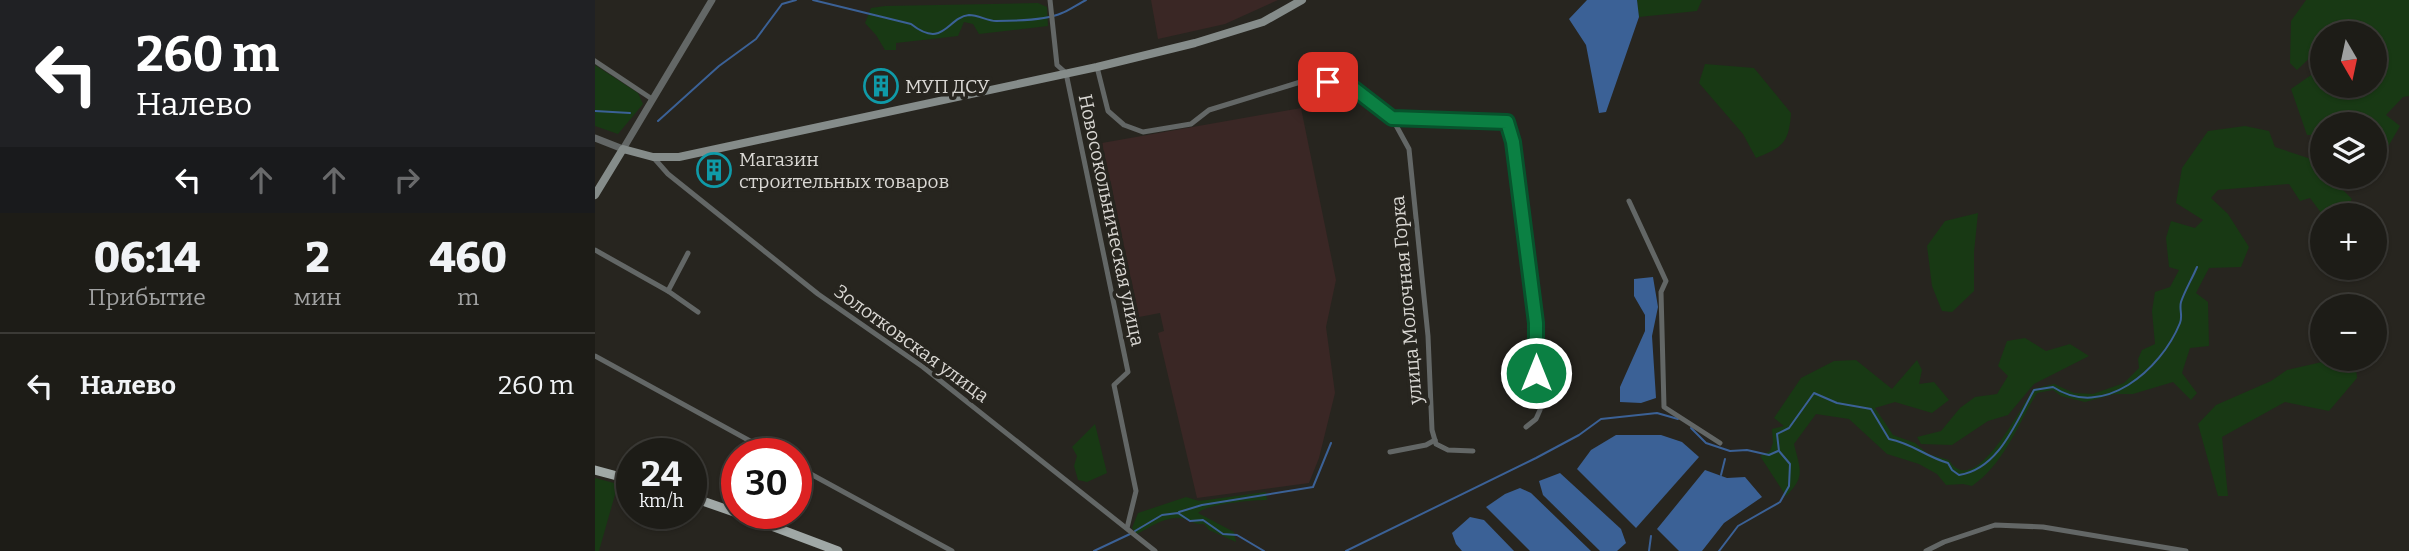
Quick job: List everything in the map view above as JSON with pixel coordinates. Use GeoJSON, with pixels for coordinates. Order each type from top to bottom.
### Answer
{"type":"FeatureCollection","features":[{"type":"Feature","properties":{"kind":"main road","name":"Новосокольническая улица"},"geometry":{"type":"LineString","coordinates":[[623,149],[653,158],[679,157],[1097,67],[1195,43],[1263,22],[1302,0]]}},
{"type":"Feature","properties":{"kind":"main road"},"geometry":{"type":"LineString","coordinates":[[595,195],[623,149]]}},
{"type":"Feature","properties":{"kind":"main road"},"geometry":{"type":"LineString","coordinates":[[595,470],[616,476]]}},
{"type":"Feature","properties":{"kind":"main road"},"geometry":{"type":"LineString","coordinates":[[780,529],[838,551]]}},
{"type":"Feature","properties":{"kind":"street"},"geometry":{"type":"LineString","coordinates":[[595,138],[623,149],[712,0]]}},
{"type":"Feature","properties":{"kind":"street"},"geometry":{"type":"LineString","coordinates":[[1050,0],[1057,65],[1066,73]]}},
{"type":"Feature","properties":{"kind":"street"},"geometry":{"type":"LineString","coordinates":[[595,61],[652,99]]}},
{"type":"Feature","properties":{"kind":"street"},"geometry":{"type":"LineString","coordinates":[[1097,67],[1108,111],[1124,125],[1143,132],[1191,124],[1209,110],[1307,80],[1348,84],[1392,118],[1507,122],[1513,142],[1535,312],[1536,373],[1542,398],[1536,419],[1526,427]]}},
{"type":"Feature","properties":{"kind":"street","name":"Новосокольническая улица"},"geometry":{"type":"LineString","coordinates":[[1066,73],[1128,372],[1114,385],[1136,491],[1128,529]]}},
{"type":"Feature","properties":{"kind":"street","name":"улица Молочная Горка"},"geometry":{"type":"LineString","coordinates":[[1392,118],[1409,149],[1429,336],[1432,430],[1435,440]]}},
{"type":"Feature","properties":{"kind":"street","name":"Золотковская улица"},"geometry":{"type":"LineString","coordinates":[[653,158],[668,174],[818,294],[923,367],[1155,551]]}},
{"type":"Feature","properties":{"kind":"street"},"geometry":{"type":"LineString","coordinates":[[1629,201],[1666,281],[1661,292],[1664,407],[1720,443]]}},
{"type":"Feature","properties":{"kind":"street"},"geometry":{"type":"LineString","coordinates":[[595,250],[668,291],[698,312]]}},
{"type":"Feature","properties":{"kind":"street"},"geometry":{"type":"LineString","coordinates":[[668,291],[688,253]]}},
{"type":"Feature","properties":{"kind":"street"},"geometry":{"type":"LineString","coordinates":[[595,356],[745,438]]}},
{"type":"Feature","properties":{"kind":"street"},"geometry":{"type":"LineString","coordinates":[[1390,452],[1426,445],[1435,440],[1436,444],[1448,450],[1473,451]]}},
{"type":"Feature","properties":{"kind":"street"},"geometry":{"type":"LineString","coordinates":[[812,475],[953,551]]}},
{"type":"Feature","properties":{"kind":"street"},"geometry":{"type":"LineString","coordinates":[[1926,551],[1944,542],[1996,525],[2043,527],[2186,551]]}},
{"type":"Feature","properties":{"kind":"shaded area"},"geometry":{"type":"Polygon","coordinates":[[[1151,0],[1278,0],[1225,24],[1158,39],[1151,0]]]}},
{"type":"Feature","properties":{"kind":"shaded area"},"geometry":{"type":"Polygon","coordinates":[[[1301,108],[1336,280],[1326,327],[1335,393],[1319,458],[1309,483],[1197,498],[1158,333],[1164,331],[1160,313],[1139,317],[1102,143],[1301,108]]]}},
{"type":"Feature","properties":{"kind":"green space"},"geometry":{"type":"Polygon","coordinates":[[[1637,0],[1702,0],[1697,11],[1639,17],[1637,0]]]}},
{"type":"Feature","properties":{"kind":"green space"},"geometry":{"type":"Polygon","coordinates":[[[2306,0],[2409,0],[2409,96],[2403,97],[2387,114],[2310,112],[2310,135],[2307,135],[2291,89],[2310,76],[2310,98],[2387,98],[2387,21],[2310,21],[2310,58],[2297,70],[2290,63],[2291,21],[2306,0]]]}},
{"type":"Feature","properties":{"kind":"green space"},"geometry":{"type":"Polygon","coordinates":[[[1038,3],[1047,7],[1048,26],[979,34],[973,24],[964,22],[958,36],[896,43],[896,50],[885,50],[865,23],[871,8],[885,6],[1038,3]]]}},
{"type":"Feature","properties":{"kind":"green space"},"geometry":{"type":"Polygon","coordinates":[[[1705,64],[1754,68],[1791,113],[1783,143],[1773,151],[1756,158],[1743,134],[1699,83],[1705,64]]]}},
{"type":"Feature","properties":{"kind":"green space"},"geometry":{"type":"Polygon","coordinates":[[[595,65],[638,93],[643,104],[618,134],[595,126],[595,65]]]}},
{"type":"Feature","properties":{"kind":"green space"},"geometry":{"type":"Polygon","coordinates":[[[2387,116],[2400,126],[2387,148],[2387,116]]]}},
{"type":"Feature","properties":{"kind":"green space"},"geometry":{"type":"Polygon","coordinates":[[[2245,126],[2269,131],[2275,147],[2310,159],[2310,189],[2342,189],[2352,199],[2350,203],[2314,203],[2310,198],[2300,201],[2289,184],[2218,190],[2211,198],[2228,214],[2249,247],[2241,267],[2209,268],[2196,293],[2208,302],[2209,346],[2190,348],[2182,373],[2197,393],[2191,400],[2173,382],[2133,394],[2115,394],[2085,402],[2061,396],[2053,390],[2037,393],[2001,456],[1972,486],[1946,485],[1937,474],[1919,464],[1887,454],[1849,419],[1816,414],[1794,444],[1800,472],[1797,483],[1786,496],[1760,456],[1770,451],[1773,443],[1772,429],[1784,426],[1774,418],[1801,378],[1834,361],[1856,360],[1892,389],[1917,360],[1922,370],[1919,384],[1934,382],[1949,400],[1932,413],[1895,402],[1875,408],[1893,435],[1915,443],[1928,454],[1949,460],[1959,470],[1971,469],[1996,447],[2033,389],[2054,384],[2074,393],[2093,394],[2124,383],[2139,368],[2138,359],[2142,350],[2155,344],[2152,311],[2155,292],[2170,287],[2179,270],[2169,267],[2166,238],[2171,221],[2195,228],[2203,220],[2176,203],[2182,168],[2208,131],[2245,126]]]}},
{"type":"Feature","properties":{"kind":"green space"},"geometry":{"type":"Polygon","coordinates":[[[1978,213],[1974,291],[1952,312],[1942,311],[1932,286],[1927,246],[1945,221],[1978,213]]]}},
{"type":"Feature","properties":{"kind":"green space"},"geometry":{"type":"Polygon","coordinates":[[[2025,338],[2046,351],[2070,344],[2089,356],[2034,384],[2008,415],[1988,421],[1952,445],[1921,444],[1917,437],[1941,431],[1960,408],[1975,397],[1997,394],[2008,376],[1998,366],[2007,341],[2025,338]]]}},
{"type":"Feature","properties":{"kind":"green space"},"geometry":{"type":"Polygon","coordinates":[[[2310,365],[2310,371],[2356,371],[2357,378],[2329,411],[2285,402],[2222,437],[2228,496],[2218,496],[2198,424],[2216,405],[2271,381],[2287,370],[2310,365]]]}},
{"type":"Feature","properties":{"kind":"green space"},"geometry":{"type":"Polygon","coordinates":[[[1095,424],[1107,473],[1087,482],[1078,480],[1074,466],[1077,456],[1072,447],[1095,424]]]}},
{"type":"Feature","properties":{"kind":"green space"},"geometry":{"type":"Polygon","coordinates":[[[595,478],[616,483],[616,491],[599,551],[595,551],[595,478]]]}},
{"type":"Feature","properties":{"kind":"green space"},"geometry":{"type":"Polygon","coordinates":[[[1266,492],[1267,500],[1220,505],[1198,513],[1234,532],[1236,542],[1209,530],[1204,524],[1181,518],[1164,520],[1137,534],[1132,528],[1138,513],[1186,497],[1199,501],[1266,492]]]}},
{"type":"Feature","properties":{"kind":"water"},"geometry":{"type":"Polygon","coordinates":[[[1587,0],[1637,0],[1639,17],[1606,112],[1599,113],[1586,45],[1569,19],[1587,0]]]}},
{"type":"Feature","properties":{"kind":"water"},"geometry":{"type":"Polygon","coordinates":[[[1653,277],[1658,307],[1652,336],[1656,398],[1641,403],[1620,402],[1620,387],[1645,331],[1645,315],[1634,296],[1634,279],[1653,277]]]}},
{"type":"Feature","properties":{"kind":"water"},"geometry":{"type":"Polygon","coordinates":[[[1616,435],[1661,435],[1682,442],[1699,457],[1636,528],[1577,469],[1591,450],[1616,435]]]}},
{"type":"Feature","properties":{"kind":"water"},"geometry":{"type":"Polygon","coordinates":[[[1705,470],[1727,478],[1745,477],[1762,497],[1724,523],[1702,551],[1679,551],[1657,529],[1705,470]]]}},
{"type":"Feature","properties":{"kind":"water"},"geometry":{"type":"Polygon","coordinates":[[[1560,473],[1621,529],[1626,543],[1617,551],[1600,551],[1543,495],[1539,481],[1560,473]]]}},
{"type":"Feature","properties":{"kind":"water"},"geometry":{"type":"Polygon","coordinates":[[[1520,488],[1531,493],[1591,551],[1530,551],[1486,507],[1520,488]]]}},
{"type":"Feature","properties":{"kind":"water"},"geometry":{"type":"Polygon","coordinates":[[[1470,517],[1484,520],[1514,551],[1462,551],[1452,533],[1470,517]]]}},
{"type":"Feature","properties":{"kind":"waterway"},"geometry":{"type":"LineString","coordinates":[[658,121],[719,66],[756,39],[782,4],[796,0]]}},
{"type":"Feature","properties":{"kind":"waterway"},"geometry":{"type":"LineString","coordinates":[[813,0],[911,24],[931,34],[938,33],[969,15],[996,21],[1039,19],[1062,13],[1086,0]]}},
{"type":"Feature","properties":{"kind":"waterway"},"geometry":{"type":"LineString","coordinates":[[595,111],[630,113]]}},
{"type":"Feature","properties":{"kind":"waterway"},"geometry":{"type":"LineString","coordinates":[[1719,551],[1738,526],[1780,502],[1789,486],[1790,464],[1779,451],[1777,434],[1789,428],[1814,393],[1837,403],[1871,409],[1889,439],[1948,463],[1959,475],[1973,471],[1996,454],[2034,390],[2053,387],[2072,396],[2091,398],[2110,394],[2145,373],[2171,341],[2180,323],[2181,302],[2197,267]]}},
{"type":"Feature","properties":{"kind":"waterway"},"geometry":{"type":"LineString","coordinates":[[1346,551],[1536,458],[1579,435],[1601,419],[1657,413],[1678,419]]}},
{"type":"Feature","properties":{"kind":"waterway"},"geometry":{"type":"LineString","coordinates":[[1691,428],[1706,443],[1730,451],[1747,450],[1769,455],[1778,451]]}},
{"type":"Feature","properties":{"kind":"waterway"},"geometry":{"type":"LineString","coordinates":[[1179,512],[1202,505],[1313,487],[1331,443]]}},
{"type":"Feature","properties":{"kind":"waterway"},"geometry":{"type":"LineString","coordinates":[[1721,475],[1725,459]]}},
{"type":"Feature","properties":{"kind":"waterway"},"geometry":{"type":"LineString","coordinates":[[1135,531],[1162,515],[1178,513],[1190,521],[1203,520],[1223,534],[1237,535],[1264,551]]}},
{"type":"Feature","properties":{"kind":"waterway"},"geometry":{"type":"LineString","coordinates":[[1094,551],[1130,534]]}},
{"type":"Feature","properties":{"kind":"waterway"},"geometry":{"type":"LineString","coordinates":[[1649,551],[1651,536]]}},
{"type":"Feature","properties":{"kind":"place","name":"МУП ДСУ"},"geometry":{"type":"Point","coordinates":[881,86]}},
{"type":"Feature","properties":{"kind":"place","name":"Магазин строительных товаров"},"geometry":{"type":"Point","coordinates":[714,170]}},
{"type":"Feature","properties":{"kind":"route"},"geometry":{"type":"LineString","coordinates":[[1328,82],[1348,84],[1392,118],[1507,122],[1513,142],[1536,323],[1536,373]]}}]}
